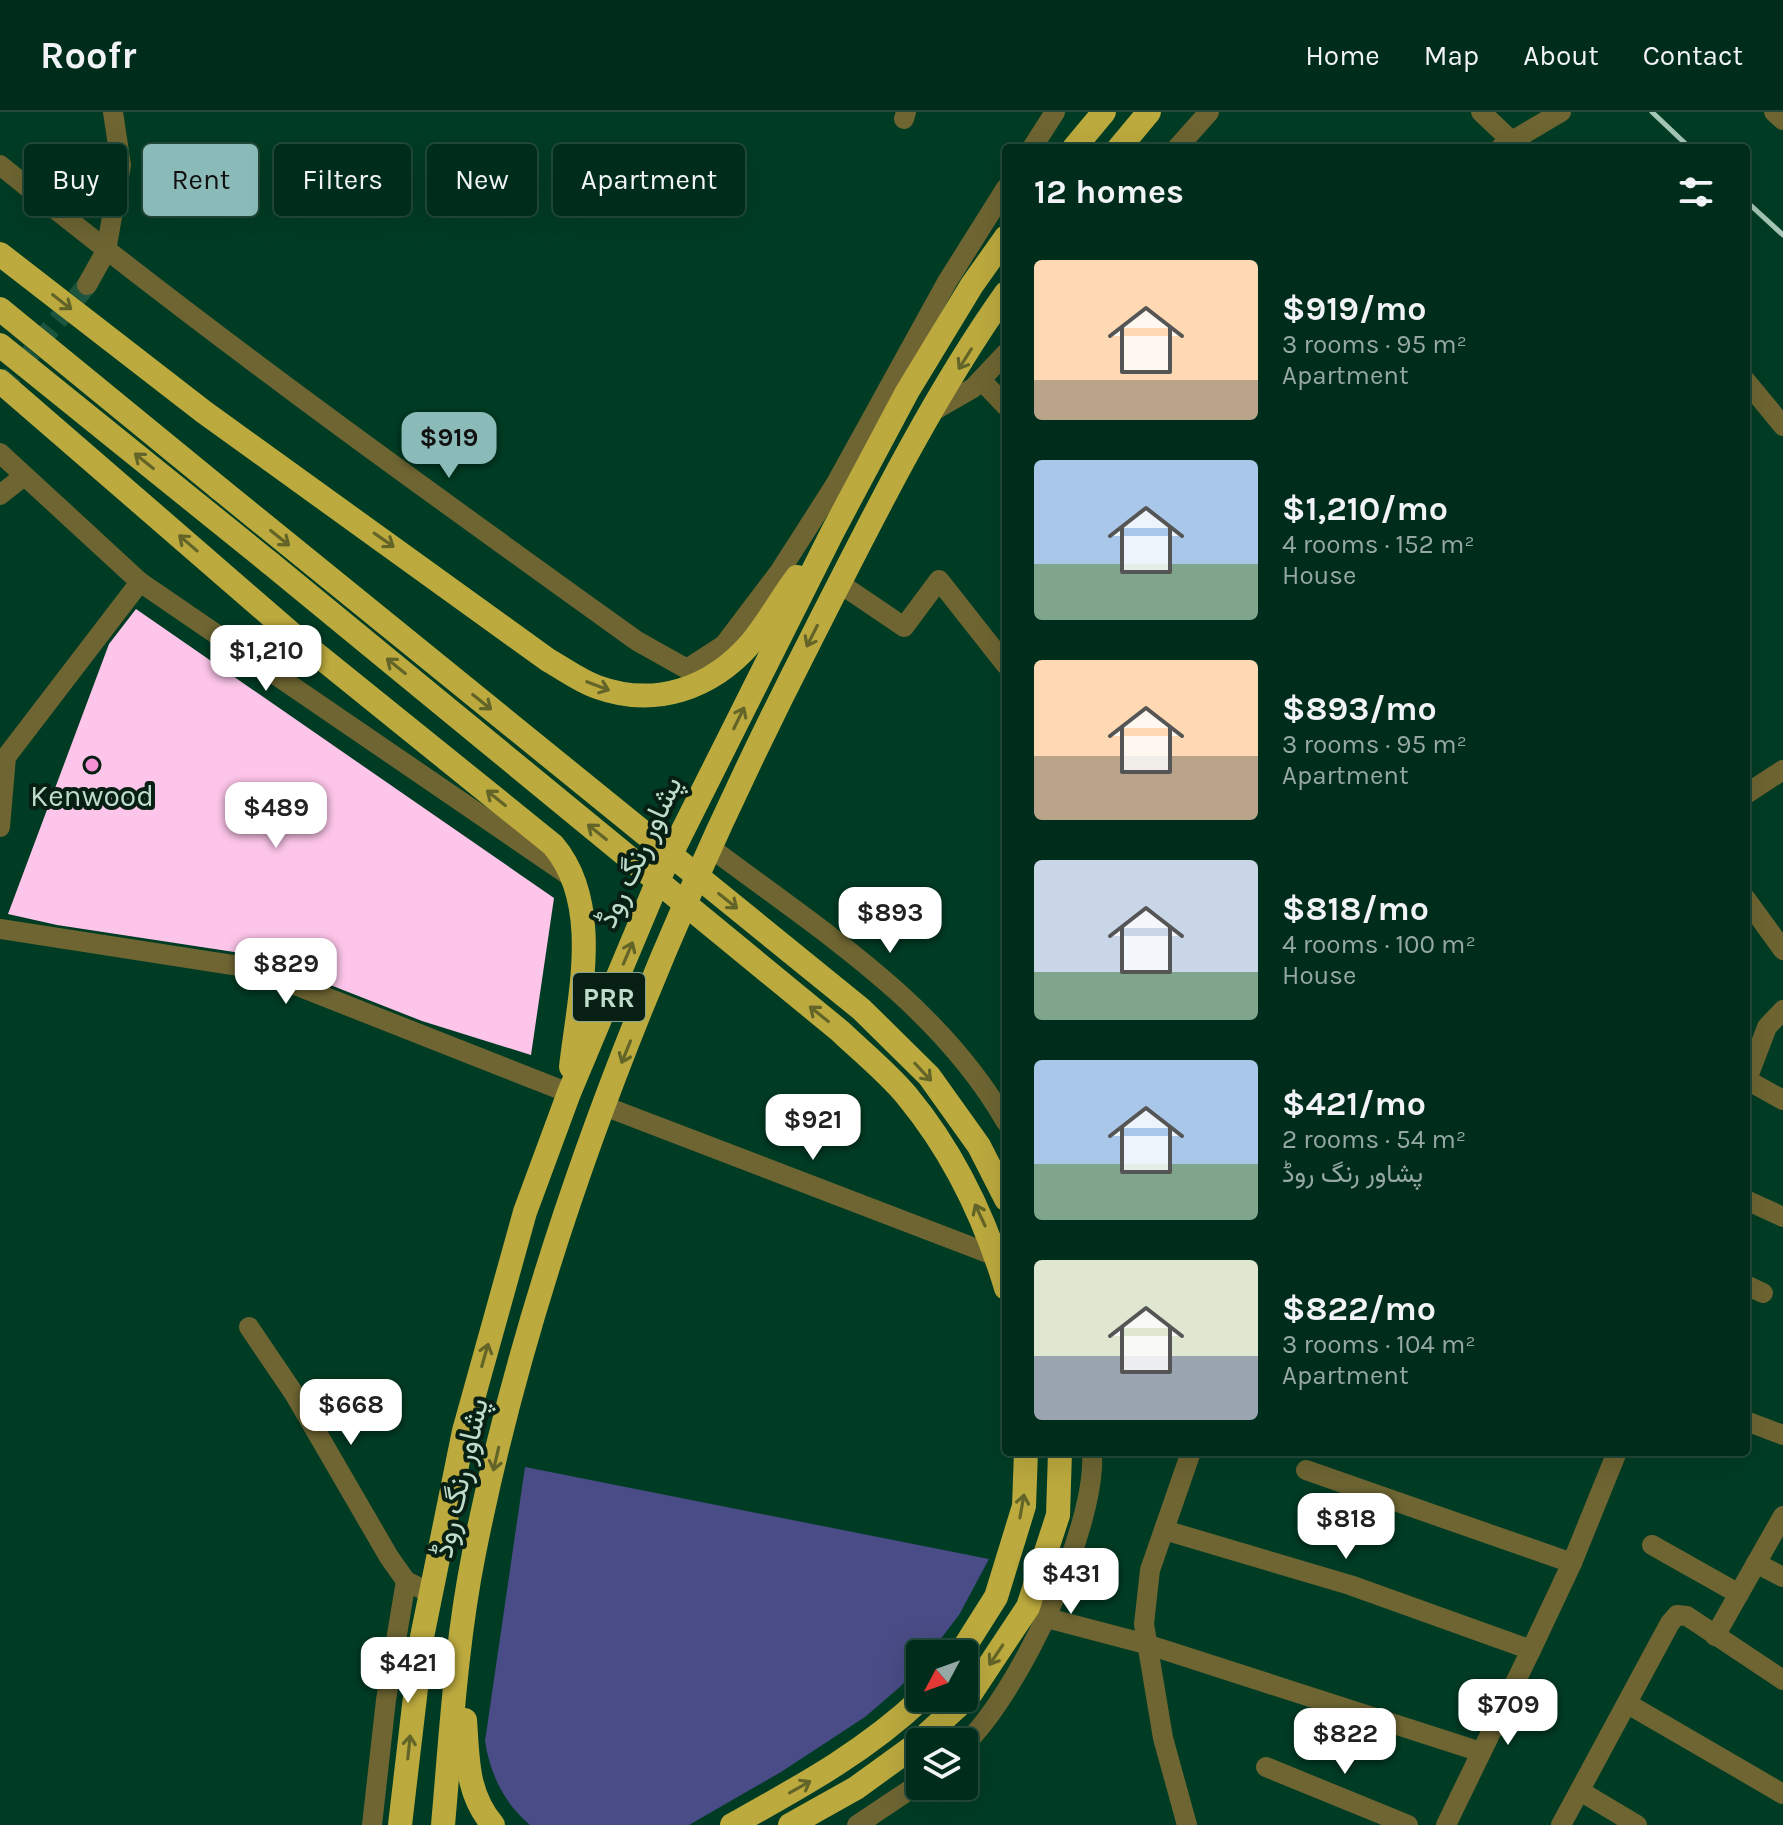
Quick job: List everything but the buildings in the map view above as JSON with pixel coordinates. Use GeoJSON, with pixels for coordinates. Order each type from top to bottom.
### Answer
{"type":"FeatureCollection","features":[{"type":"Feature","properties":{"kind":"highway"},"geometry":{"type":"LineString","coordinates":[[1077,144],[1104,112]]}},
{"type":"Feature","properties":{"kind":"highway"},"geometry":{"type":"LineString","coordinates":[[1122,144],[1145,117]]}},
{"type":"Feature","properties":{"kind":"highway","name":"پشاور رنگ روڈ"},"geometry":{"type":"LineString","coordinates":[[400,1825],[422,1637],[468,1417],[525,1212],[569,1093],[660,876],[833,531],[915,379],[972,285],[1002,243]]}},
{"type":"Feature","properties":{"kind":"highway"},"geometry":{"type":"LineString","coordinates":[[0,254],[204,412],[548,660],[594,686],[629,696],[669,695],[714,675],[751,643],[833,531]]}},
{"type":"Feature","properties":{"kind":"highway","name":"پشاور رنگ روڈ"},"geometry":{"type":"LineString","coordinates":[[443,1825],[457,1662],[473,1555],[523,1347],[604,1106],[711,848],[773,713],[839,583],[933,411],[1002,299]]}},
{"type":"Feature","properties":{"kind":"highway"},"geometry":{"type":"LineString","coordinates":[[0,309],[861,1009],[929,1076],[979,1146],[1002,1191]]}},
{"type":"Feature","properties":{"kind":"highway"},"geometry":{"type":"LineString","coordinates":[[0,345],[840,1031],[906,1095],[958,1169],[992,1241],[1002,1275]]}},
{"type":"Feature","properties":{"kind":"highway"},"geometry":{"type":"LineString","coordinates":[[0,381],[299,640],[553,845],[565,858],[575,880],[584,932],[569,1093]]}},
{"type":"Feature","properties":{"kind":"highway"},"geometry":{"type":"LineString","coordinates":[[969,1640],[996,1597],[1024,1506],[1026,1456]]}},
{"type":"Feature","properties":{"kind":"highway"},"geometry":{"type":"LineString","coordinates":[[790,1825],[856,1788],[914,1746],[969,1696],[1028,1607],[1058,1515],[1060,1456]]}},
{"type":"Feature","properties":{"kind":"highway"},"geometry":{"type":"LineString","coordinates":[[457,1662],[467,1773],[472,1791],[493,1825]]}},
{"type":"Feature","properties":{"kind":"highway"},"geometry":{"type":"LineString","coordinates":[[732,1825],[838,1766],[907,1712]]}},
{"type":"Feature","properties":{"kind":"street"},"geometry":{"type":"LineString","coordinates":[[87,285],[106,251],[121,165],[113,112]]}},
{"type":"Feature","properties":{"kind":"street"},"geometry":{"type":"LineString","coordinates":[[1035,144],[1055,112]]}},
{"type":"Feature","properties":{"kind":"street"},"geometry":{"type":"LineString","coordinates":[[1181,144],[1209,112]]}},
{"type":"Feature","properties":{"kind":"street"},"geometry":{"type":"LineString","coordinates":[[1481,112],[1510,144]]}},
{"type":"Feature","properties":{"kind":"street"},"geometry":{"type":"LineString","coordinates":[[1513,144],[1561,112]]}},
{"type":"Feature","properties":{"kind":"street"},"geometry":{"type":"LineString","coordinates":[[1774,112],[1783,120]]}},
{"type":"Feature","properties":{"kind":"street"},"geometry":{"type":"LineString","coordinates":[[0,165],[106,251],[364,446],[637,641],[687,669],[724,645],[780,571],[835,485],[947,282],[1002,194]]}},
{"type":"Feature","properties":{"kind":"street"},"geometry":{"type":"LineString","coordinates":[[933,411],[973,388],[1002,357]]}},
{"type":"Feature","properties":{"kind":"street"},"geometry":{"type":"LineString","coordinates":[[981,380],[1002,402]]}},
{"type":"Feature","properties":{"kind":"street"},"geometry":{"type":"LineString","coordinates":[[1750,386],[1783,426]]}},
{"type":"Feature","properties":{"kind":"street"},"geometry":{"type":"LineString","coordinates":[[0,453],[140,582],[575,880]]}},
{"type":"Feature","properties":{"kind":"street"},"geometry":{"type":"LineString","coordinates":[[0,495],[24,476]]}},
{"type":"Feature","properties":{"kind":"street"},"geometry":{"type":"LineString","coordinates":[[835,485],[860,480]]}},
{"type":"Feature","properties":{"kind":"street"},"geometry":{"type":"LineString","coordinates":[[839,583],[904,627],[939,580],[1002,660]]}},
{"type":"Feature","properties":{"kind":"street"},"geometry":{"type":"LineString","coordinates":[[0,827],[6,757],[140,582]]}},
{"type":"Feature","properties":{"kind":"street"},"geometry":{"type":"LineString","coordinates":[[1750,791],[1783,770]]}},
{"type":"Feature","properties":{"kind":"street"},"geometry":{"type":"LineString","coordinates":[[711,848],[894,986],[946,1041],[1002,1115]]}},
{"type":"Feature","properties":{"kind":"street"},"geometry":{"type":"LineString","coordinates":[[1750,905],[1783,950]]}},
{"type":"Feature","properties":{"kind":"street"},"geometry":{"type":"LineString","coordinates":[[0,929],[252,968],[569,1093]]}},
{"type":"Feature","properties":{"kind":"street"},"geometry":{"type":"LineString","coordinates":[[1750,1071],[1767,1027],[1783,1010]]}},
{"type":"Feature","properties":{"kind":"street"},"geometry":{"type":"LineString","coordinates":[[1750,1083],[1783,1100]]}},
{"type":"Feature","properties":{"kind":"street"},"geometry":{"type":"LineString","coordinates":[[604,1106],[1002,1258]]}},
{"type":"Feature","properties":{"kind":"street"},"geometry":{"type":"LineString","coordinates":[[1750,1202],[1783,1217]]}},
{"type":"Feature","properties":{"kind":"street"},"geometry":{"type":"LineString","coordinates":[[249,1327],[295,1395],[406,1581],[430,1593]]}},
{"type":"Feature","properties":{"kind":"street"},"geometry":{"type":"LineString","coordinates":[[1750,1423],[1783,1435]]}},
{"type":"Feature","properties":{"kind":"street"},"geometry":{"type":"LineString","coordinates":[[978,1729],[1047,1618],[1085,1512],[1092,1456]]}},
{"type":"Feature","properties":{"kind":"street"},"geometry":{"type":"LineString","coordinates":[[1187,1825],[1163,1738],[1144,1624],[1150,1570],[1190,1456]]}},
{"type":"Feature","properties":{"kind":"street"},"geometry":{"type":"LineString","coordinates":[[1446,1825],[1572,1563],[1615,1456]]}},
{"type":"Feature","properties":{"kind":"street"},"geometry":{"type":"LineString","coordinates":[[1306,1470],[1572,1563]]}},
{"type":"Feature","properties":{"kind":"street"},"geometry":{"type":"LineString","coordinates":[[1715,1636],[1783,1516]]}},
{"type":"Feature","properties":{"kind":"street"},"geometry":{"type":"LineString","coordinates":[[1164,1530],[1350,1585],[1531,1650]]}},
{"type":"Feature","properties":{"kind":"street"},"geometry":{"type":"LineString","coordinates":[[1652,1545],[1739,1594]]}},
{"type":"Feature","properties":{"kind":"street"},"geometry":{"type":"LineString","coordinates":[[1756,1563],[1783,1577]]}},
{"type":"Feature","properties":{"kind":"street"},"geometry":{"type":"LineString","coordinates":[[372,1825],[386,1700],[406,1581]]}},
{"type":"Feature","properties":{"kind":"street"},"geometry":{"type":"LineString","coordinates":[[1561,1825],[1677,1615],[1687,1616],[1783,1680]]}},
{"type":"Feature","properties":{"kind":"street"},"geometry":{"type":"LineString","coordinates":[[1047,1618],[1146,1644],[1481,1752]]}},
{"type":"Feature","properties":{"kind":"street"},"geometry":{"type":"LineString","coordinates":[[1628,1704],[1783,1794]]}},
{"type":"Feature","properties":{"kind":"street"},"geometry":{"type":"LineString","coordinates":[[1266,1767],[1408,1825]]}},
{"type":"Feature","properties":{"kind":"street"},"geometry":{"type":"LineString","coordinates":[[1580,1791],[1637,1825]]}},
{"type":"Feature","properties":{"kind":"street"},"geometry":{"type":"LineString","coordinates":[[857,1825],[906,1792]]}},
{"type":"Feature","properties":{"kind":"shaded area"},"geometry":{"type":"Polygon","coordinates":[[[525,1467],[989,1559],[959,1615],[940,1640],[906,1640],[906,1680],[901,1686],[865,1717],[781,1772],[689,1825],[530,1825],[500,1787],[490,1765],[485,1741],[525,1467]]]}},
{"type":"Feature","properties":{"kind":"tunnel"},"geometry":{"type":"LineString","coordinates":[[0,390],[87,285]]}},
{"type":"Feature","properties":{"kind":"railway"},"geometry":{"type":"LineString","coordinates":[[1652,112],[1686,144]]}},
{"type":"Feature","properties":{"kind":"railway"},"geometry":{"type":"LineString","coordinates":[[1750,205],[1783,235]]}},
{"type":"Feature","properties":{"kind":"place","name":"Kenwood"},"geometry":{"type":"Point","coordinates":[92,765]}}]}
